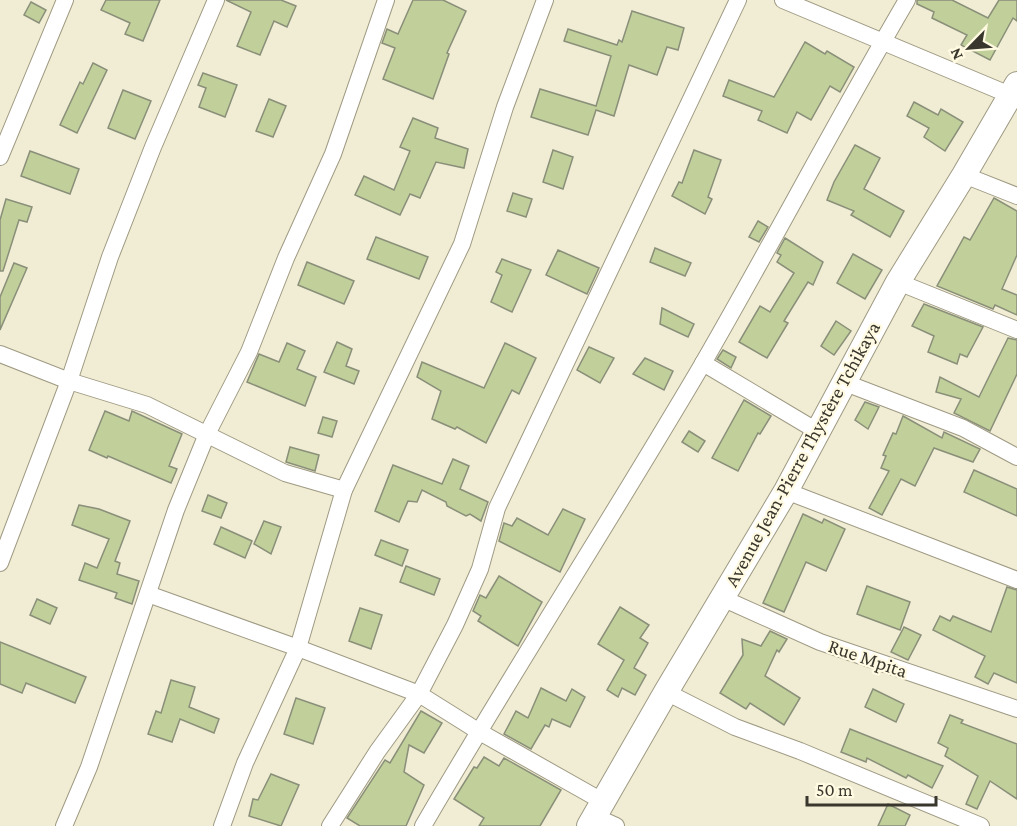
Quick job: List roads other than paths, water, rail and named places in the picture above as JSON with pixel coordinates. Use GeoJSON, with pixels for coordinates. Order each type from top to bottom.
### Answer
{"type":"FeatureCollection","features":[{"type":"Feature","properties":{"kind":"street"},"geometry":{"type":"LineString","coordinates":[[0,157],[65,0]]}},
{"type":"Feature","properties":{"kind":"street"},"geometry":{"type":"LineString","coordinates":[[0,563],[69,381],[110,257],[153,147],[216,0]]}},
{"type":"Feature","properties":{"kind":"street"},"geometry":{"type":"LineString","coordinates":[[64,826],[88,767],[176,510],[207,434],[249,352],[286,258],[333,154],[386,0]]}},
{"type":"Feature","properties":{"kind":"street"},"geometry":{"type":"LineString","coordinates":[[222,826],[245,763],[298,648],[344,490],[462,244],[505,107],[545,0]]}},
{"type":"Feature","properties":{"kind":"street"},"geometry":{"type":"LineString","coordinates":[[330,826],[419,694],[455,625],[480,569],[497,508],[738,0]]}},
{"type":"Feature","properties":{"kind":"street"},"geometry":{"type":"LineString","coordinates":[[783,0],[883,41],[1013,89]]}},
{"type":"Feature","properties":{"kind":"street"},"geometry":{"type":"LineString","coordinates":[[423,826],[478,731],[612,517],[703,363],[907,0]]}},
{"type":"Feature","properties":{"kind":"street","name":"Avenue Jean-Pierre Thystère Tchikaya"},"geometry":{"type":"LineString","coordinates":[[595,814],[786,491],[898,282],[964,175],[1013,89]]}},
{"type":"Feature","properties":{"kind":"street"},"geometry":{"type":"LineString","coordinates":[[964,175],[1017,196]]}},
{"type":"Feature","properties":{"kind":"street"},"geometry":{"type":"LineString","coordinates":[[898,282],[1017,330]]}},
{"type":"Feature","properties":{"kind":"street"},"geometry":{"type":"LineString","coordinates":[[0,354],[69,381],[147,405],[285,473],[344,490]]}},
{"type":"Feature","properties":{"kind":"street"},"geometry":{"type":"LineString","coordinates":[[703,363],[817,431]]}},
{"type":"Feature","properties":{"kind":"street"},"geometry":{"type":"LineString","coordinates":[[843,382],[963,428],[1017,457]]}},
{"type":"Feature","properties":{"kind":"street"},"geometry":{"type":"LineString","coordinates":[[786,491],[1017,580]]}},
{"type":"Feature","properties":{"kind":"street"},"geometry":{"type":"LineString","coordinates":[[148,594],[419,694],[478,731],[595,814],[616,826]]}},
{"type":"Feature","properties":{"kind":"street","name":"Rue Mpita"},"geometry":{"type":"LineString","coordinates":[[722,598],[820,642],[1017,709]]}},
{"type":"Feature","properties":{"kind":"street"},"geometry":{"type":"LineString","coordinates":[[666,692],[735,727],[800,751],[981,826]]}}]}
